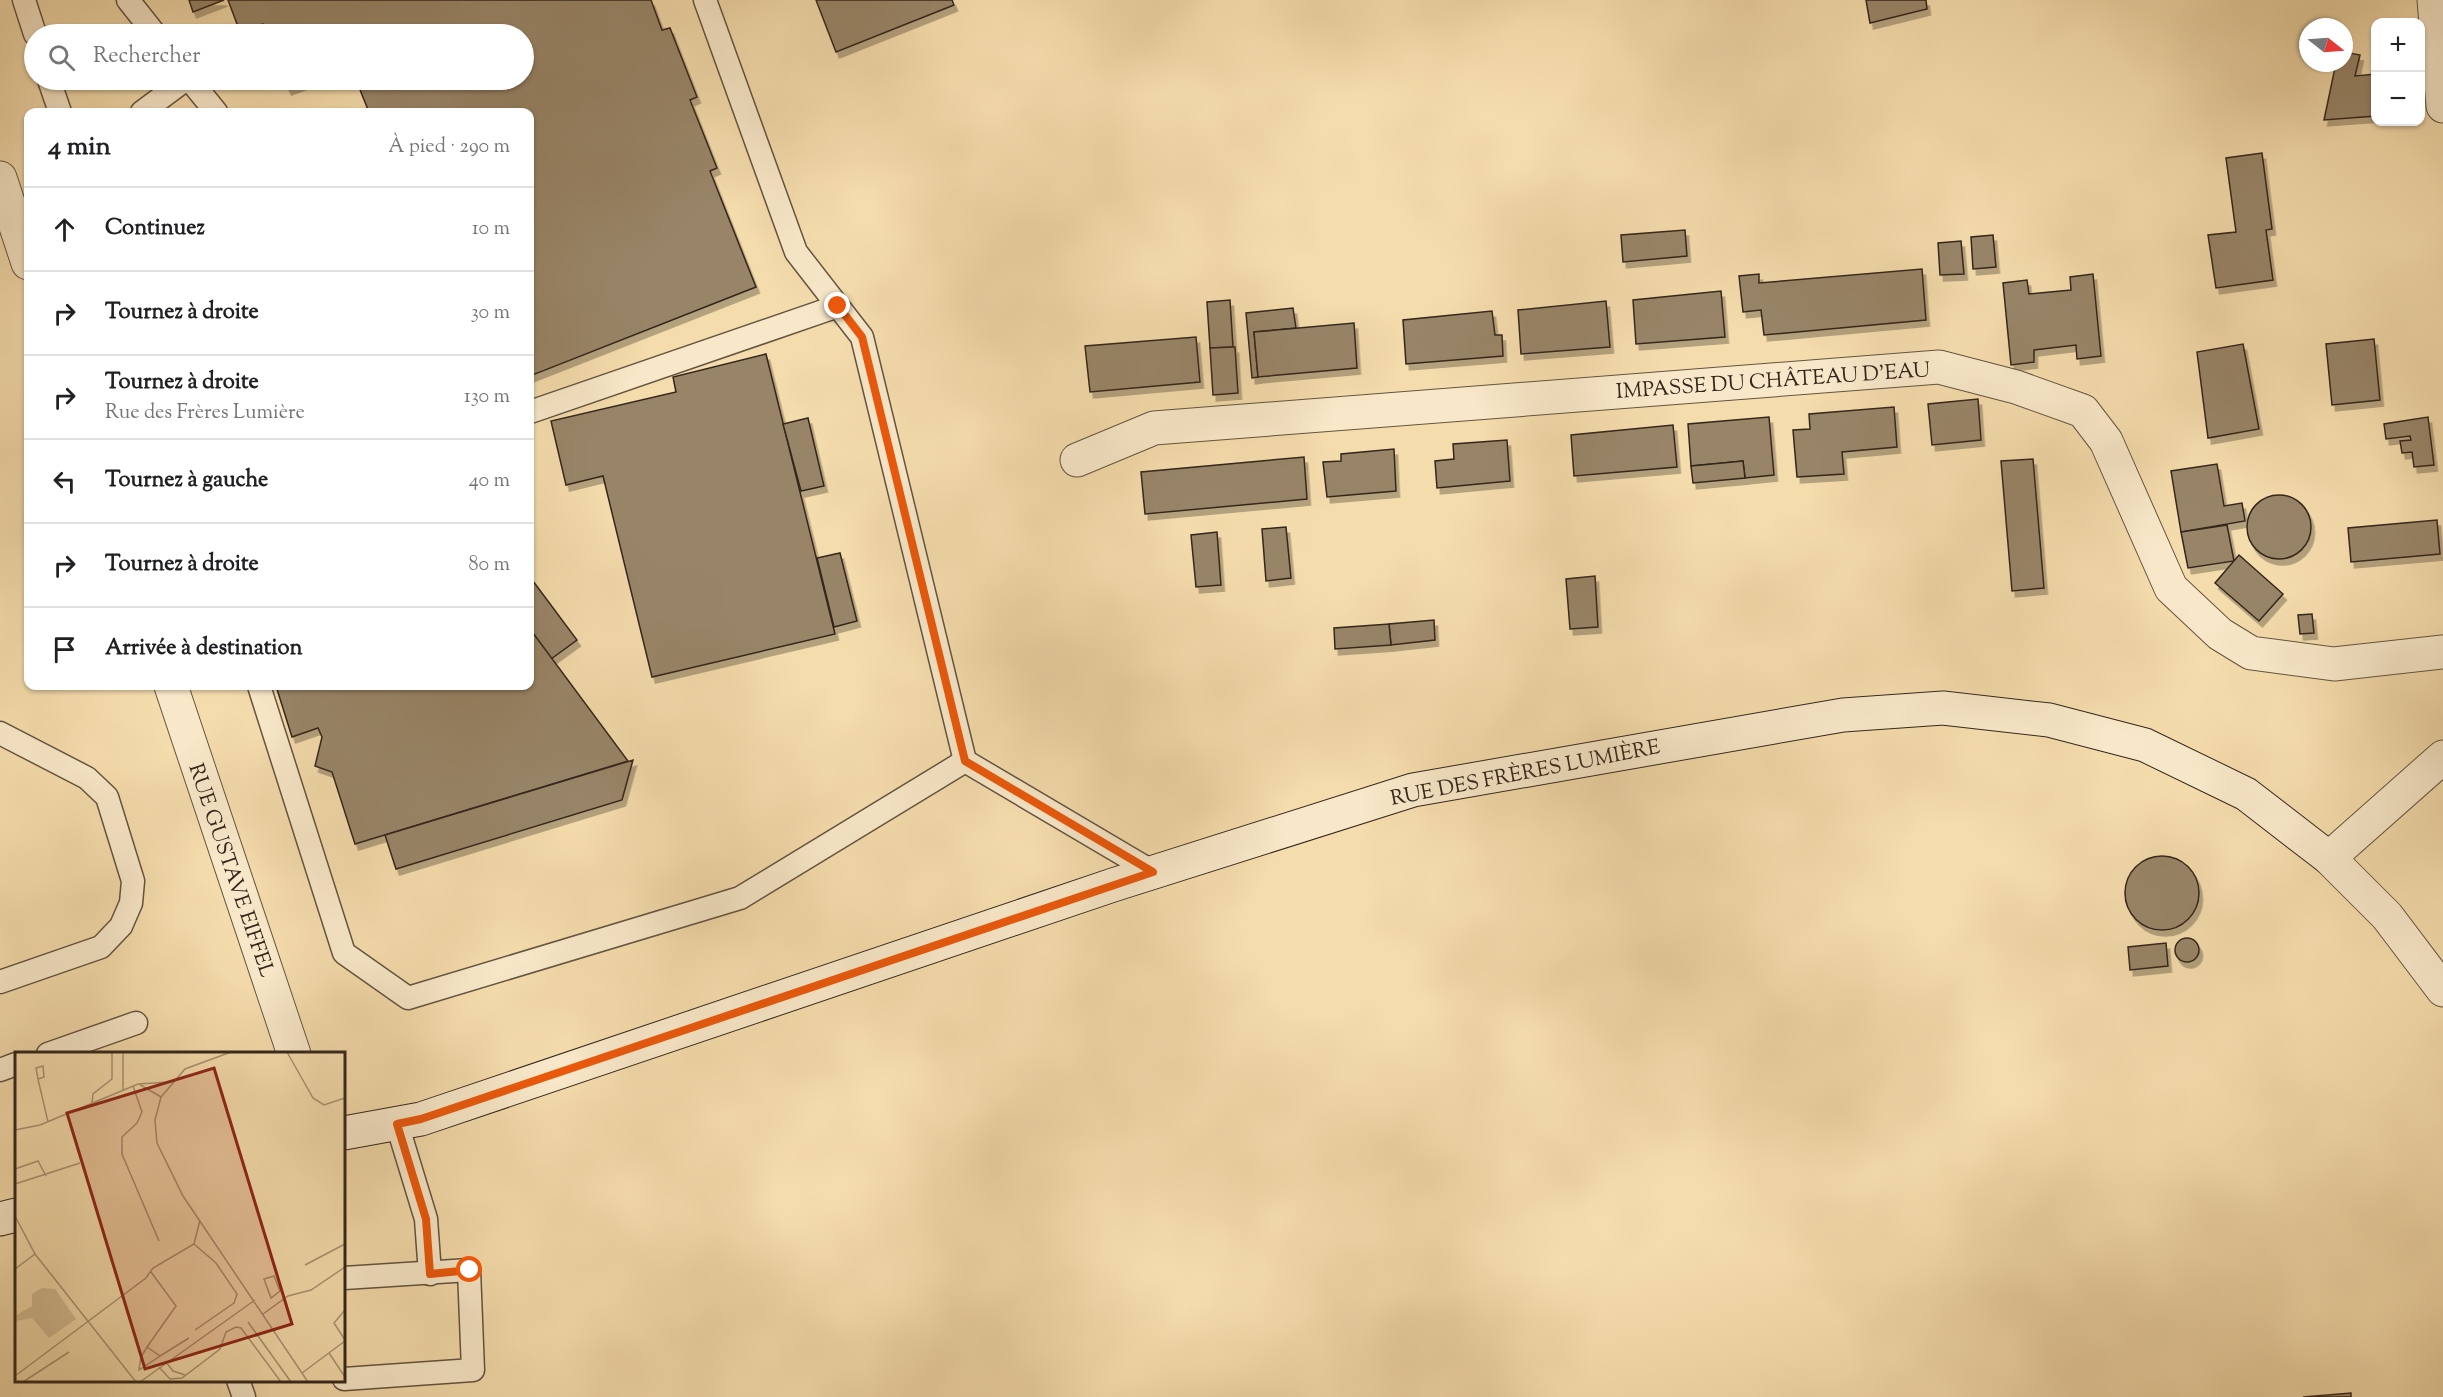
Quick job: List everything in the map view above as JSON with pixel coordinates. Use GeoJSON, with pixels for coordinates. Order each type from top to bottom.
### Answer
{"type":"FeatureCollection","features":[{"type":"Feature","properties":{"kind":"street"},"geometry":{"type":"LineString","coordinates":[[2434,0],[2443,106]]}},
{"type":"Feature","properties":{"kind":"street"},"geometry":{"type":"LineString","coordinates":[[2,192],[24,252]]}},
{"type":"Feature","properties":{"kind":"street","name":"IMPASSE DU CHÂTEAU D'EAU"},"geometry":{"type":"LineString","coordinates":[[1077,460],[1154,428],[1939,367],[2016,387],[2083,411],[2106,441],[2171,588],[2220,634],[2251,653],[2334,664],[2443,652]]}},
{"type":"Feature","properties":{"kind":"street","name":"RUE GUSTAVE EIFFEL"},"geometry":{"type":"LineString","coordinates":[[172,690],[294,1052]]}},
{"type":"Feature","properties":{"kind":"street","name":"RUE DES FRÈRES LUMIÈRE"},"geometry":{"type":"LineString","coordinates":[[345,1133],[433,1115],[1153,872],[1413,790],[1843,715],[1943,708],[2049,720],[2145,745],[2246,794],[2329,858],[2387,916],[2441,976]]}},
{"type":"Feature","properties":{"kind":"street"},"geometry":{"type":"LineString","coordinates":[[2329,858],[2443,757]]}},
{"type":"Feature","properties":{"kind":"street"},"geometry":{"type":"LineString","coordinates":[[0,1219],[15,1215]]}},
{"type":"Feature","properties":{"kind":"lane"},"geometry":{"type":"LineString","coordinates":[[24,0],[32,24]]}},
{"type":"Feature","properties":{"kind":"lane"},"geometry":{"type":"LineString","coordinates":[[128,0],[147,24]]}},
{"type":"Feature","properties":{"kind":"lane"},"geometry":{"type":"LineString","coordinates":[[705,0],[796,252],[862,337],[965,761],[1153,872]]}},
{"type":"Feature","properties":{"kind":"lane"},"geometry":{"type":"LineString","coordinates":[[52,90],[59,108]]}},
{"type":"Feature","properties":{"kind":"lane"},"geometry":{"type":"LineString","coordinates":[[146,108],[171,90]]}},
{"type":"Feature","properties":{"kind":"lane"},"geometry":{"type":"LineString","coordinates":[[198,90],[213,108]]}},
{"type":"Feature","properties":{"kind":"lane"},"geometry":{"type":"LineString","coordinates":[[534,411],[838,306]]}},
{"type":"Feature","properties":{"kind":"lane"},"geometry":{"type":"LineString","coordinates":[[260,690],[344,953],[408,999],[740,898],[965,761]]}},
{"type":"Feature","properties":{"kind":"lane"},"geometry":{"type":"LineString","coordinates":[[0,733],[87,778],[107,797],[133,881],[131,903],[121,926],[101,947],[0,982]]}},
{"type":"Feature","properties":{"kind":"lane"},"geometry":{"type":"LineString","coordinates":[[51,1052],[136,1023]]}},
{"type":"Feature","properties":{"kind":"lane"},"geometry":{"type":"LineString","coordinates":[[0,1070],[15,1064]]}},
{"type":"Feature","properties":{"kind":"lane"},"geometry":{"type":"LineString","coordinates":[[397,1124],[426,1219],[430,1274]]}},
{"type":"Feature","properties":{"kind":"lane"},"geometry":{"type":"LineString","coordinates":[[345,1278],[470,1270],[473,1370],[345,1379]]}},
{"type":"Feature","properties":{"kind":"lane"},"geometry":{"type":"LineString","coordinates":[[239,1382],[244,1397]]}},
{"type":"Feature","properties":{"kind":"building"},"geometry":{"type":"Polygon","coordinates":[[[189,0],[224,0],[193,12],[189,0]]]}},
{"type":"Feature","properties":{"kind":"building"},"geometry":{"type":"Polygon","coordinates":[[[228,0],[651,0],[662,30],[670,28],[697,97],[690,100],[717,168],[710,171],[756,287],[534,374],[534,108],[367,108],[360,90],[534,90],[534,24],[237,24],[228,0]]]}},
{"type":"Feature","properties":{"kind":"building"},"geometry":{"type":"Polygon","coordinates":[[[816,0],[952,0],[954,5],[836,52],[816,0]]]}},
{"type":"Feature","properties":{"kind":"building"},"geometry":{"type":"Polygon","coordinates":[[[1866,0],[1926,0],[1927,9],[1870,23],[1866,0]]]}},
{"type":"Feature","properties":{"kind":"building"},"geometry":{"type":"Polygon","coordinates":[[[2353,54],[2360,55],[2355,76],[2371,74],[2371,116],[2324,120],[2334,72],[2353,72],[2353,54]]]}},
{"type":"Feature","properties":{"kind":"building"},"geometry":{"type":"Polygon","coordinates":[[[2262,153],[2272,229],[2266,230],[2273,280],[2216,288],[2208,235],[2236,232],[2226,158],[2262,153]]]}},
{"type":"Feature","properties":{"kind":"building"},"geometry":{"type":"Polygon","coordinates":[[[1685,230],[1687,256],[1623,262],[1621,235],[1685,230]]]}},
{"type":"Feature","properties":{"kind":"building"},"geometry":{"type":"Polygon","coordinates":[[[1993,235],[1996,267],[1973,269],[1971,237],[1993,235]]]}},
{"type":"Feature","properties":{"kind":"building"},"geometry":{"type":"Polygon","coordinates":[[[1961,241],[1964,274],[1940,275],[1938,243],[1961,241]]]}},
{"type":"Feature","properties":{"kind":"building"},"geometry":{"type":"Polygon","coordinates":[[[1922,269],[1926,320],[1764,335],[1761,310],[1743,312],[1739,276],[1759,274],[1759,283],[1922,269]]]}},
{"type":"Feature","properties":{"kind":"building"},"geometry":{"type":"Polygon","coordinates":[[[2093,274],[2101,356],[2077,359],[2076,345],[2034,350],[2034,362],[2011,365],[2003,283],[2027,280],[2029,294],[2071,290],[2070,277],[2093,274]]]}},
{"type":"Feature","properties":{"kind":"building"},"geometry":{"type":"Polygon","coordinates":[[[1721,291],[1725,337],[1636,344],[1633,300],[1721,291]]]}},
{"type":"Feature","properties":{"kind":"building"},"geometry":{"type":"Polygon","coordinates":[[[1230,300],[1233,347],[1210,348],[1207,302],[1230,300]]]}},
{"type":"Feature","properties":{"kind":"building"},"geometry":{"type":"Polygon","coordinates":[[[1606,301],[1610,347],[1521,354],[1518,310],[1606,301]]]}},
{"type":"Feature","properties":{"kind":"building"},"geometry":{"type":"Polygon","coordinates":[[[1293,308],[1296,328],[1254,332],[1258,377],[1252,378],[1246,313],[1293,308]]]}},
{"type":"Feature","properties":{"kind":"building"},"geometry":{"type":"Polygon","coordinates":[[[1492,311],[1495,335],[1502,335],[1503,356],[1406,364],[1403,320],[1492,311]]]}},
{"type":"Feature","properties":{"kind":"building"},"geometry":{"type":"Polygon","coordinates":[[[1354,323],[1357,368],[1258,377],[1254,332],[1354,323]]]}},
{"type":"Feature","properties":{"kind":"building"},"geometry":{"type":"Polygon","coordinates":[[[1196,337],[1200,382],[1090,392],[1085,346],[1196,337]]]}},
{"type":"Feature","properties":{"kind":"building"},"geometry":{"type":"Polygon","coordinates":[[[2374,339],[2380,400],[2332,405],[2326,344],[2374,339]]]}},
{"type":"Feature","properties":{"kind":"building"},"geometry":{"type":"Polygon","coordinates":[[[2243,344],[2259,429],[2208,438],[2197,352],[2243,344]]]}},
{"type":"Feature","properties":{"kind":"building"},"geometry":{"type":"Polygon","coordinates":[[[1235,347],[1238,393],[1213,395],[1210,348],[1235,347]]]}},
{"type":"Feature","properties":{"kind":"building"},"geometry":{"type":"Polygon","coordinates":[[[766,354],[835,634],[652,677],[603,476],[566,485],[551,421],[676,392],[673,377],[766,354]]]}},
{"type":"Feature","properties":{"kind":"building"},"geometry":{"type":"Polygon","coordinates":[[[1978,399],[1981,440],[1932,445],[1928,404],[1978,399]]]}},
{"type":"Feature","properties":{"kind":"building"},"geometry":{"type":"Polygon","coordinates":[[[1894,407],[1897,447],[1842,452],[1844,474],[1797,477],[1793,430],[1810,429],[1809,414],[1894,407]]]}},
{"type":"Feature","properties":{"kind":"building"},"geometry":{"type":"Polygon","coordinates":[[[1769,417],[1774,475],[1745,478],[1743,461],[1691,466],[1688,424],[1769,417]]]}},
{"type":"Feature","properties":{"kind":"building"},"geometry":{"type":"Polygon","coordinates":[[[2428,417],[2434,465],[2414,467],[2412,452],[2402,453],[2400,441],[2411,440],[2410,436],[2386,439],[2384,424],[2428,417]]]}},
{"type":"Feature","properties":{"kind":"building"},"geometry":{"type":"Polygon","coordinates":[[[808,418],[824,486],[801,491],[783,424],[808,418]]]}},
{"type":"Feature","properties":{"kind":"building"},"geometry":{"type":"Polygon","coordinates":[[[1673,425],[1677,467],[1574,476],[1571,435],[1673,425]]]}},
{"type":"Feature","properties":{"kind":"building"},"geometry":{"type":"Polygon","coordinates":[[[1507,440],[1510,481],[1437,488],[1435,461],[1454,459],[1453,444],[1507,440]]]}},
{"type":"Feature","properties":{"kind":"building"},"geometry":{"type":"Polygon","coordinates":[[[1394,449],[1396,491],[1327,497],[1323,462],[1341,461],[1341,454],[1394,449]]]}},
{"type":"Feature","properties":{"kind":"building"},"geometry":{"type":"Polygon","coordinates":[[[1304,457],[1307,499],[1145,514],[1141,472],[1304,457]]]}},
{"type":"Feature","properties":{"kind":"building"},"geometry":{"type":"Polygon","coordinates":[[[2033,459],[2044,588],[2012,591],[2001,461],[2033,459]]]}},
{"type":"Feature","properties":{"kind":"building"},"geometry":{"type":"Polygon","coordinates":[[[1743,461],[1745,478],[1693,483],[1691,466],[1743,461]]]}},
{"type":"Feature","properties":{"kind":"building"},"geometry":{"type":"Polygon","coordinates":[[[2217,464],[2224,506],[2242,503],[2245,521],[2181,532],[2171,471],[2217,464]]]}},
{"type":"Feature","properties":{"kind":"building"},"geometry":{"type":"Polygon","coordinates":[[[2279,495],[2297,501],[2305,509],[2311,527],[2305,545],[2297,553],[2279,559],[2261,553],[2253,545],[2247,527],[2253,509],[2261,501],[2279,495]]]}},
{"type":"Feature","properties":{"kind":"building"},"geometry":{"type":"Polygon","coordinates":[[[2437,520],[2440,554],[2351,562],[2348,528],[2437,520]]]}},
{"type":"Feature","properties":{"kind":"building"},"geometry":{"type":"Polygon","coordinates":[[[2227,525],[2234,561],[2188,568],[2181,532],[2227,525]]]}},
{"type":"Feature","properties":{"kind":"building"},"geometry":{"type":"Polygon","coordinates":[[[1286,527],[1291,578],[1266,581],[1262,529],[1286,527]]]}},
{"type":"Feature","properties":{"kind":"building"},"geometry":{"type":"Polygon","coordinates":[[[1217,532],[1221,585],[1196,587],[1191,535],[1217,532]]]}},
{"type":"Feature","properties":{"kind":"building"},"geometry":{"type":"Polygon","coordinates":[[[840,553],[857,621],[834,627],[817,558],[840,553]]]}},
{"type":"Feature","properties":{"kind":"building"},"geometry":{"type":"Polygon","coordinates":[[[2239,555],[2283,594],[2259,621],[2215,583],[2239,555]]]}},
{"type":"Feature","properties":{"kind":"building"},"geometry":{"type":"Polygon","coordinates":[[[1595,576],[1598,627],[1570,629],[1566,579],[1595,576]]]}},
{"type":"Feature","properties":{"kind":"building"},"geometry":{"type":"Polygon","coordinates":[[[534,582],[577,640],[551,659],[534,635],[534,582]]]}},
{"type":"Feature","properties":{"kind":"building"},"geometry":{"type":"Polygon","coordinates":[[[2312,614],[2314,633],[2300,634],[2298,615],[2312,614]]]}},
{"type":"Feature","properties":{"kind":"building"},"geometry":{"type":"Polygon","coordinates":[[[1434,620],[1435,640],[1391,645],[1389,624],[1434,620]]]}},
{"type":"Feature","properties":{"kind":"building"},"geometry":{"type":"Polygon","coordinates":[[[1389,624],[1391,645],[1335,649],[1334,628],[1389,624]]]}},
{"type":"Feature","properties":{"kind":"building"},"geometry":{"type":"Polygon","coordinates":[[[534,634],[628,761],[355,844],[332,772],[315,766],[322,737],[318,728],[292,737],[277,690],[534,690],[534,634]]]}},
{"type":"Feature","properties":{"kind":"building"},"geometry":{"type":"Polygon","coordinates":[[[633,760],[622,800],[396,869],[385,835],[633,760]]]}},
{"type":"Feature","properties":{"kind":"building"},"geometry":{"type":"Polygon","coordinates":[[[2162,856],[2176,859],[2188,867],[2196,879],[2199,893],[2196,907],[2188,919],[2176,927],[2162,930],[2148,927],[2136,919],[2128,907],[2125,893],[2128,879],[2136,867],[2148,859],[2162,856]]]}},
{"type":"Feature","properties":{"kind":"building"},"geometry":{"type":"Polygon","coordinates":[[[2187,938],[2192,939],[2198,945],[2198,955],[2192,961],[2187,962],[2182,961],[2176,955],[2175,950],[2176,945],[2182,939],[2187,938]]]}},
{"type":"Feature","properties":{"kind":"building"},"geometry":{"type":"Polygon","coordinates":[[[2166,943],[2168,966],[2130,970],[2128,947],[2166,943]]]}},
{"type":"Feature","properties":{"kind":"building"},"geometry":{"type":"Polygon","coordinates":[[[2351,1393],[2351,1397],[2303,1397],[2351,1393]]]}},
{"type":"Feature","properties":{"kind":"route"},"geometry":{"type":"LineString","coordinates":[[470,1270],[430,1274],[426,1219],[397,1124],[421,1119],[1153,872],[965,761],[862,337],[838,306]]}}]}
